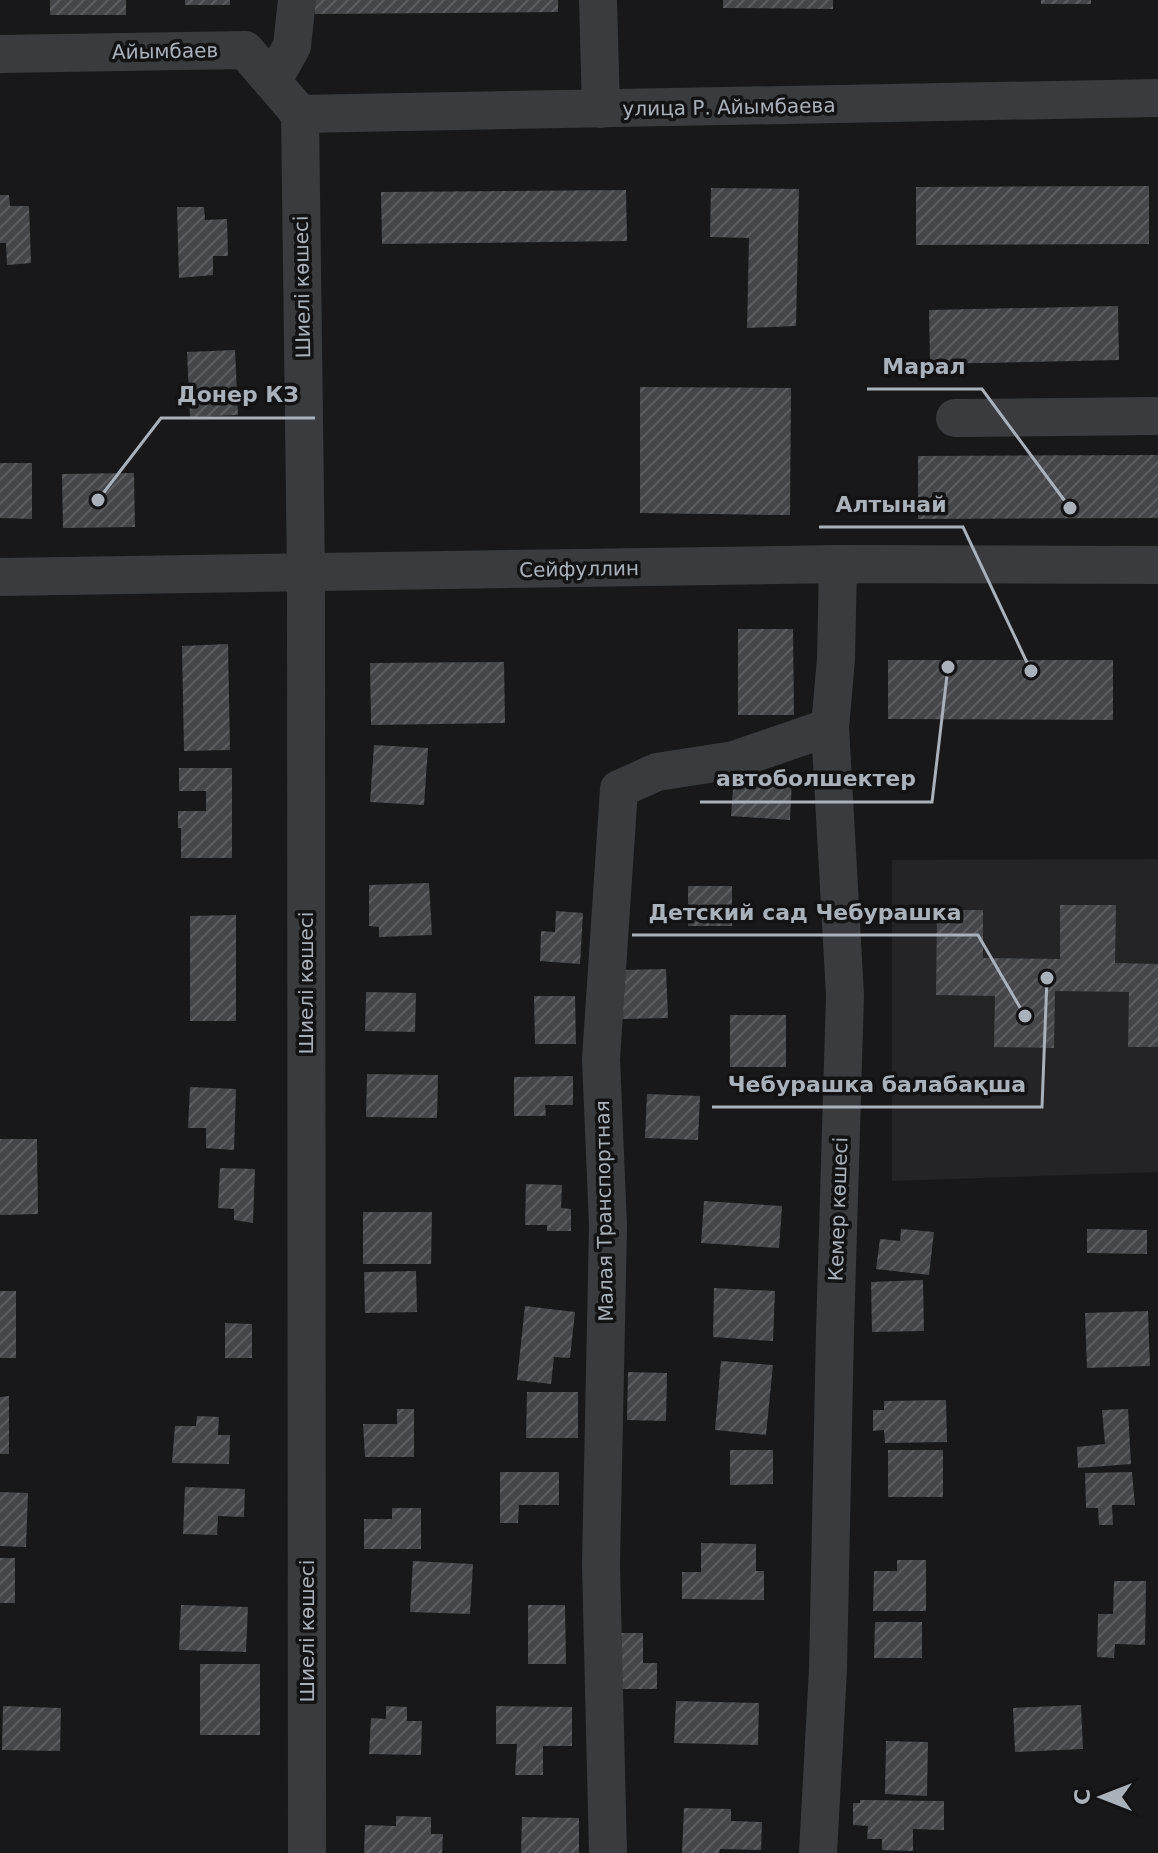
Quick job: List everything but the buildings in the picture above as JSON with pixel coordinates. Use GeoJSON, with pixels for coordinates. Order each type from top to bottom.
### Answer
{"type":"FeatureCollection","features":[{"type":"Feature","properties":{"kind":"street"},"geometry":{"type":"LineString","coordinates":[[272,82],[292,46],[297,0]]}},
{"type":"Feature","properties":{"kind":"street"},"geometry":{"type":"LineString","coordinates":[[598,0],[601,109]]}},
{"type":"Feature","properties":{"kind":"street","name":"Айымбаев"},"geometry":{"type":"LineString","coordinates":[[0,54],[245,50],[300,114]]}},
{"type":"Feature","properties":{"kind":"street","name":"улица Р. Айымбаева"},"geometry":{"type":"LineString","coordinates":[[300,114],[1158,98]]}},
{"type":"Feature","properties":{"kind":"street","name":"Шиелі көшесі"},"geometry":{"type":"LineString","coordinates":[[300,114],[306,574],[307,1853]]}},
{"type":"Feature","properties":{"kind":"street"},"geometry":{"type":"LineString","coordinates":[[955,418],[1158,416]]}},
{"type":"Feature","properties":{"kind":"street","name":"Сейфуллин"},"geometry":{"type":"LineString","coordinates":[[0,577],[838,564],[1158,565]]}},
{"type":"Feature","properties":{"kind":"street","name":"Кемер көшесі"},"geometry":{"type":"LineString","coordinates":[[818,1853],[828,1669],[845,995],[830,727],[836,659],[838,564]]}},
{"type":"Feature","properties":{"kind":"street","name":"Малая Транспортная"},"geometry":{"type":"LineString","coordinates":[[608,1853],[601,1565],[608,1226],[601,1059],[619,789],[657,772],[734,760],[830,727]]}},
{"type":"Feature","properties":{"kind":"shaded area"},"geometry":{"type":"Polygon","coordinates":[[[1158,859],[1158,1172],[892,1181],[892,860],[1158,859]]]}},
{"type":"Feature","properties":{"kind":"place","name":"Донер КЗ"},"geometry":{"type":"Point","coordinates":[98,500]}},
{"type":"Feature","properties":{"kind":"place","name":"Марал"},"geometry":{"type":"Point","coordinates":[1070,508]}},
{"type":"Feature","properties":{"kind":"place","name":"автоболшектер"},"geometry":{"type":"Point","coordinates":[948,667]}},
{"type":"Feature","properties":{"kind":"place","name":"Алтынай"},"geometry":{"type":"Point","coordinates":[1031,671]}},
{"type":"Feature","properties":{"kind":"place","name":"Чебурашка балабақша"},"geometry":{"type":"Point","coordinates":[1047,978]}},
{"type":"Feature","properties":{"kind":"place","name":"Детский сад Чебурашка"},"geometry":{"type":"Point","coordinates":[1025,1016]}}]}
